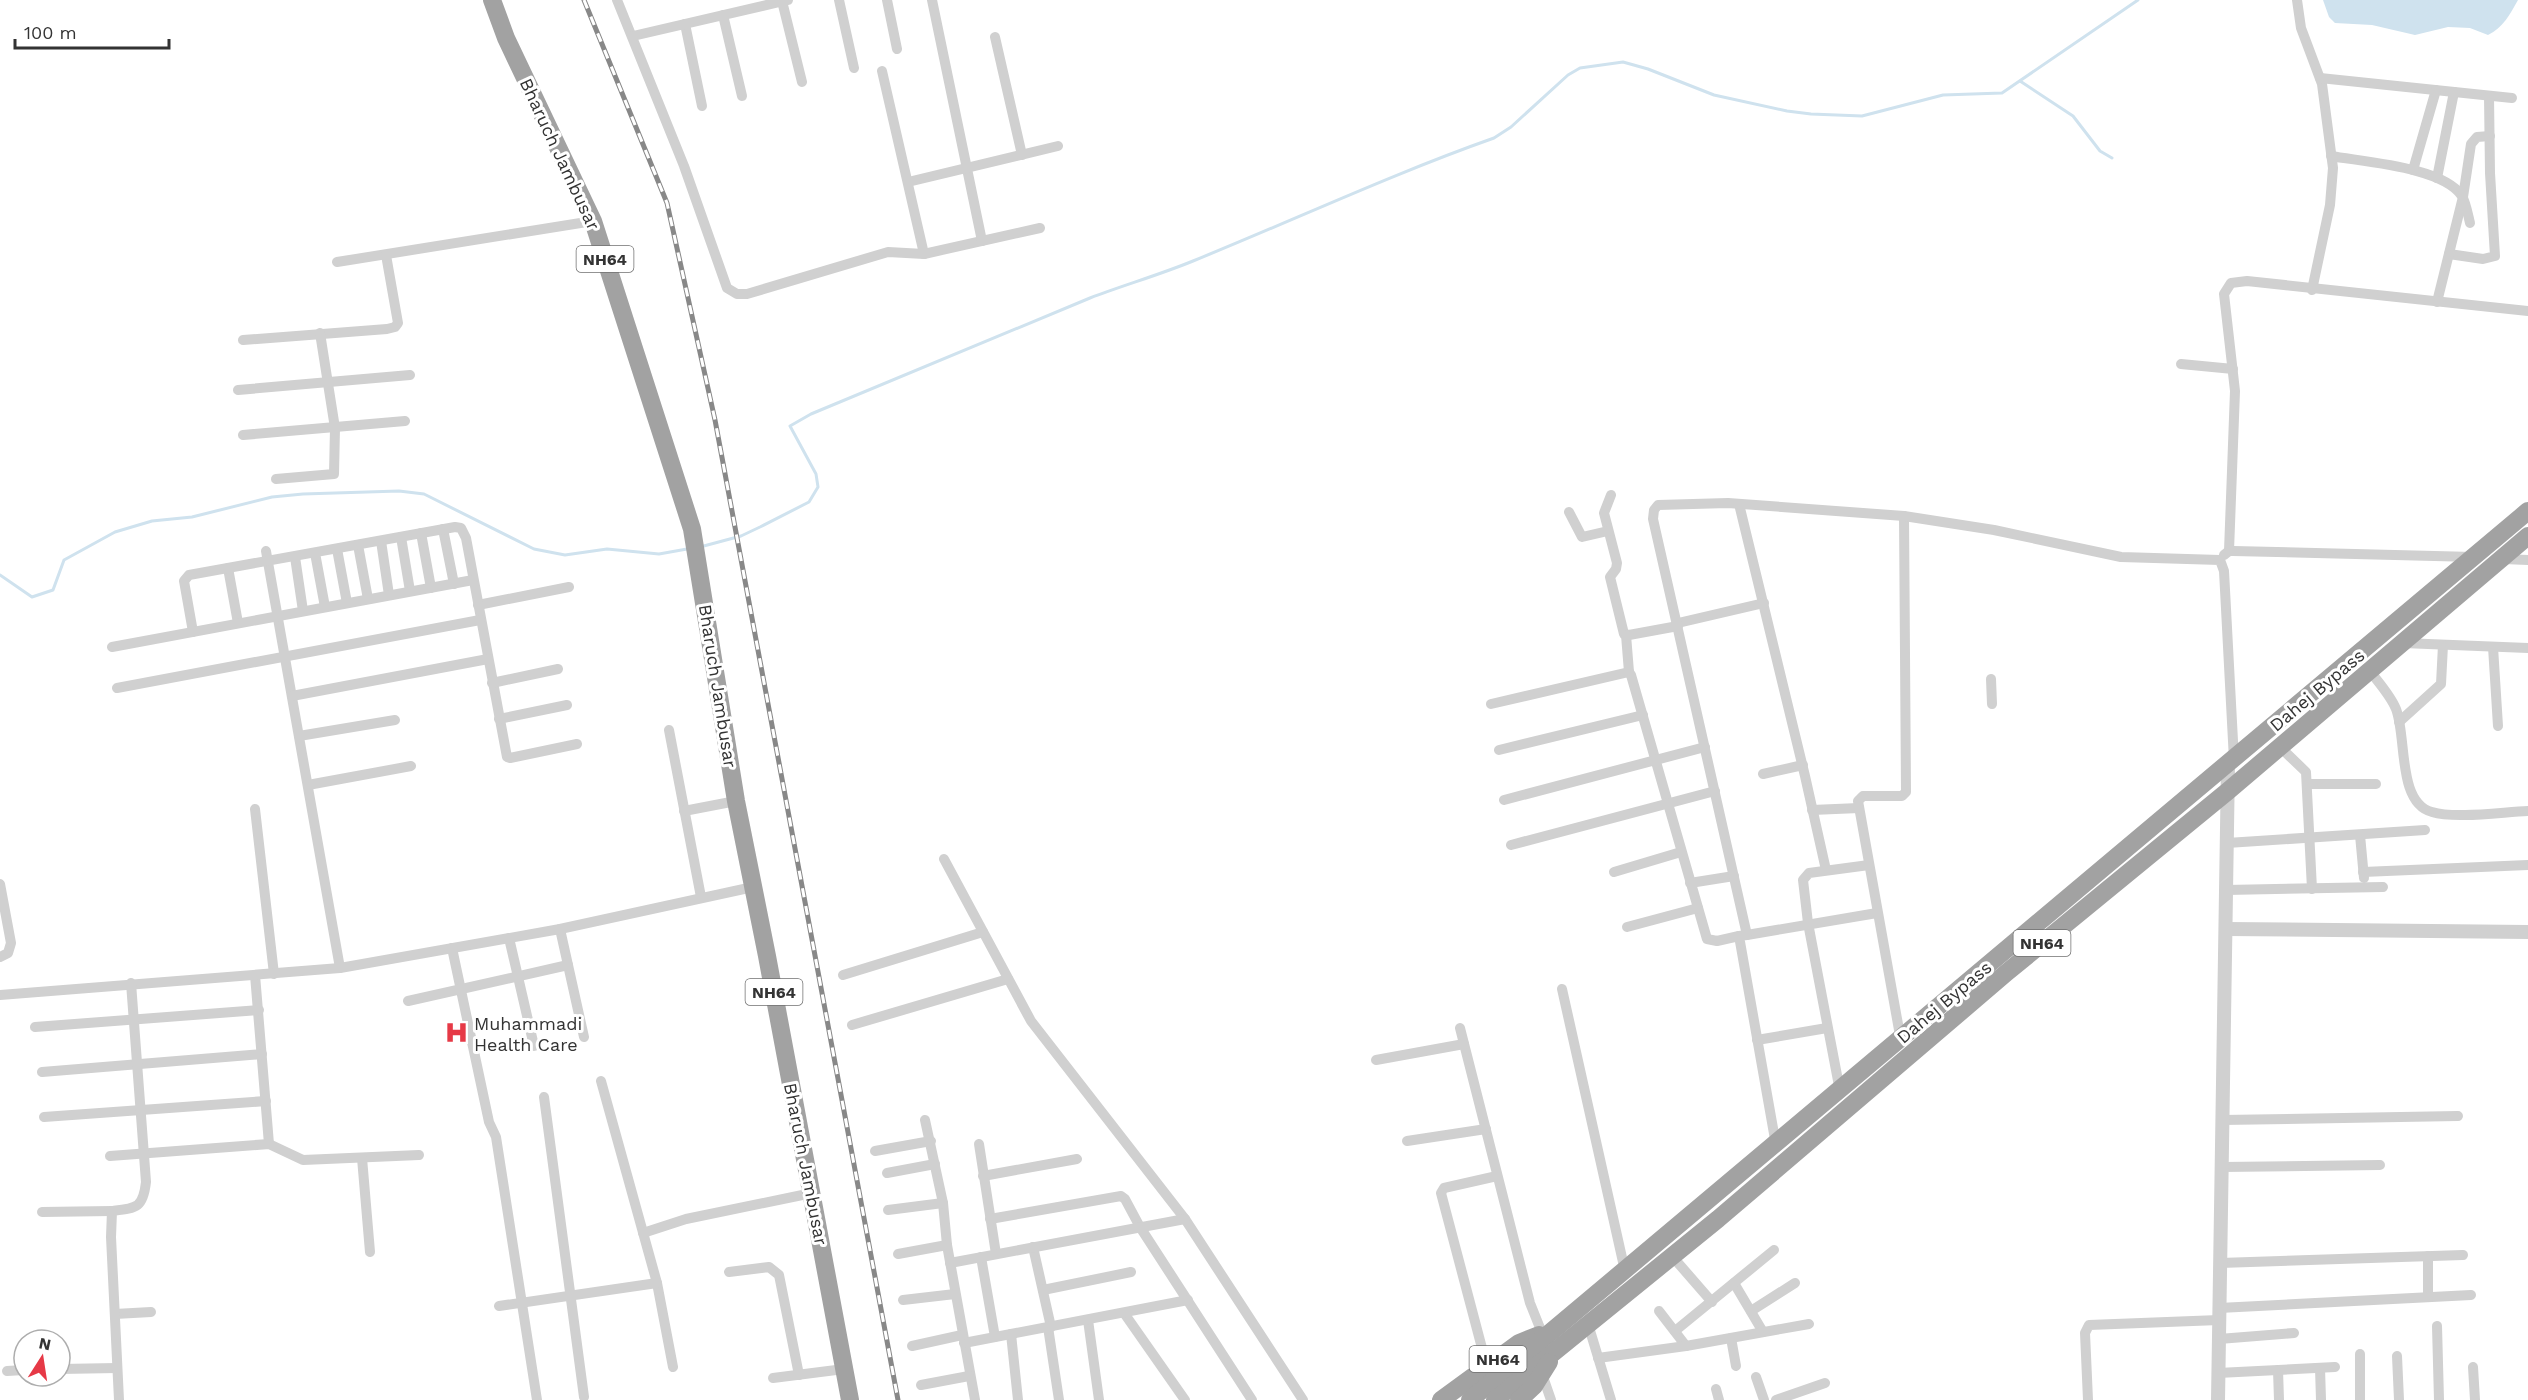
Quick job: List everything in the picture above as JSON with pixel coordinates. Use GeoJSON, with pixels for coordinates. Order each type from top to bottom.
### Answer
{"type":"FeatureCollection","features":[{"type":"Feature","properties":{"kind":"highway","name":"Bharuch Jambusar"},"geometry":{"type":"LineString","coordinates":[[492,0],[506,38],[593,221],[692,529],[736,801],[850,1400]]}},
{"type":"Feature","properties":{"kind":"highway","name":"Dahej Bypass"},"geometry":{"type":"LineString","coordinates":[[1573,1326],[1625,1271],[2528,511]]}},
{"type":"Feature","properties":{"kind":"highway","name":"Dahej Bypass"},"geometry":{"type":"LineString","coordinates":[[1470,1400],[1548,1341],[1672,1256],[2008,971],[2228,791],[2528,536]]}},
{"type":"Feature","properties":{"kind":"highway","name":"Dahej Bypass"},"geometry":{"type":"LineString","coordinates":[[1496,1400],[1548,1341]]}},
{"type":"Feature","properties":{"kind":"highway","name":"NH64"},"geometry":{"type":"LineString","coordinates":[[1441,1400],[1519,1343],[1548,1341],[1542,1374],[1534,1386],[1519,1400]]}},
{"type":"Feature","properties":{"kind":"street"},"geometry":{"type":"LineString","coordinates":[[617,0],[684,166],[727,288],[737,294],[747,294],[888,252],[924,254],[1040,228]]}},
{"type":"Feature","properties":{"kind":"street"},"geometry":{"type":"LineString","coordinates":[[839,0],[854,68]]}},
{"type":"Feature","properties":{"kind":"street"},"geometry":{"type":"LineString","coordinates":[[887,0],[897,49]]}},
{"type":"Feature","properties":{"kind":"street"},"geometry":{"type":"LineString","coordinates":[[932,0],[982,241]]}},
{"type":"Feature","properties":{"kind":"street"},"geometry":{"type":"LineString","coordinates":[[2297,0],[2301,28],[2320,78],[2333,177],[2330,205],[2312,290]]}},
{"type":"Feature","properties":{"kind":"street"},"geometry":{"type":"LineString","coordinates":[[633,36],[785,1],[802,82]]}},
{"type":"Feature","properties":{"kind":"street"},"geometry":{"type":"LineString","coordinates":[[723,15],[742,96]]}},
{"type":"Feature","properties":{"kind":"street"},"geometry":{"type":"LineString","coordinates":[[685,24],[702,106]]}},
{"type":"Feature","properties":{"kind":"street"},"geometry":{"type":"LineString","coordinates":[[995,37],[1022,155]]}},
{"type":"Feature","properties":{"kind":"street"},"geometry":{"type":"LineString","coordinates":[[882,71],[924,254]]}},
{"type":"Feature","properties":{"kind":"street"},"geometry":{"type":"LineString","coordinates":[[2320,78],[2512,98]]}},
{"type":"Feature","properties":{"kind":"street"},"geometry":{"type":"LineString","coordinates":[[2413,170],[2436,90]]}},
{"type":"Feature","properties":{"kind":"street"},"geometry":{"type":"LineString","coordinates":[[2437,178],[2454,92]]}},
{"type":"Feature","properties":{"kind":"street"},"geometry":{"type":"LineString","coordinates":[[2449,254],[2483,260],[2494,256],[2489,96]]}},
{"type":"Feature","properties":{"kind":"street"},"geometry":{"type":"LineString","coordinates":[[2437,302],[2463,197],[2473,139],[2490,136]]}},
{"type":"Feature","properties":{"kind":"street"},"geometry":{"type":"LineString","coordinates":[[908,182],[1058,146]]}},
{"type":"Feature","properties":{"kind":"street"},"geometry":{"type":"LineString","coordinates":[[2331,156],[2413,170],[2437,178],[2463,197],[2470,223]]}},
{"type":"Feature","properties":{"kind":"street"},"geometry":{"type":"LineString","coordinates":[[337,262],[593,221]]}},
{"type":"Feature","properties":{"kind":"street"},"geometry":{"type":"LineString","coordinates":[[243,340],[387,330],[395,327],[398,322],[386,255]]}},
{"type":"Feature","properties":{"kind":"street"},"geometry":{"type":"LineString","coordinates":[[1776,1144],[1757,1040],[1734,876],[1653,519],[1654,510],[1658,505],[1739,504],[1904,516],[1976,527],[2121,557],[2220,560],[2229,551],[2235,391],[2225,301],[2227,287],[2237,281],[2247,281],[2312,290],[2528,311]]}},
{"type":"Feature","properties":{"kind":"street"},"geometry":{"type":"LineString","coordinates":[[276,479],[334,474],[334,428],[320,333]]}},
{"type":"Feature","properties":{"kind":"street"},"geometry":{"type":"LineString","coordinates":[[2181,364],[2233,369]]}},
{"type":"Feature","properties":{"kind":"street"},"geometry":{"type":"LineString","coordinates":[[238,390],[410,375]]}},
{"type":"Feature","properties":{"kind":"street"},"geometry":{"type":"LineString","coordinates":[[243,435],[405,421]]}},
{"type":"Feature","properties":{"kind":"street"},"geometry":{"type":"LineString","coordinates":[[1611,495],[1604,513],[1617,563],[1610,577],[1626,636],[1629,672],[1707,939],[1712,942],[1808,923],[1877,913]]}},
{"type":"Feature","properties":{"kind":"street"},"geometry":{"type":"LineString","coordinates":[[1739,504],[1803,765],[1826,870]]}},
{"type":"Feature","properties":{"kind":"street"},"geometry":{"type":"LineString","coordinates":[[1569,512],[1582,537],[1608,531]]}},
{"type":"Feature","properties":{"kind":"street"},"geometry":{"type":"LineString","coordinates":[[1904,516],[1906,792],[1902,796],[1863,796],[1858,801],[1877,913],[1906,1059]]}},
{"type":"Feature","properties":{"kind":"street"},"geometry":{"type":"LineString","coordinates":[[193,632],[185,577],[228,568],[267,556],[295,557],[455,527],[464,532],[505,753],[510,758],[577,744]]}},
{"type":"Feature","properties":{"kind":"street"},"geometry":{"type":"LineString","coordinates":[[443,529],[454,584]]}},
{"type":"Feature","properties":{"kind":"street"},"geometry":{"type":"LineString","coordinates":[[421,533],[431,588]]}},
{"type":"Feature","properties":{"kind":"street"},"geometry":{"type":"LineString","coordinates":[[401,537],[410,591]]}},
{"type":"Feature","properties":{"kind":"street"},"geometry":{"type":"LineString","coordinates":[[381,541],[389,595]]}},
{"type":"Feature","properties":{"kind":"street"},"geometry":{"type":"LineString","coordinates":[[358,545],[368,599]]}},
{"type":"Feature","properties":{"kind":"street"},"geometry":{"type":"LineString","coordinates":[[337,549],[347,603]]}},
{"type":"Feature","properties":{"kind":"street"},"geometry":{"type":"LineString","coordinates":[[2229,551],[2474,557]]}},
{"type":"Feature","properties":{"kind":"street"},"geometry":{"type":"LineString","coordinates":[[315,553],[325,607]]}},
{"type":"Feature","properties":{"kind":"street"},"geometry":{"type":"LineString","coordinates":[[267,556],[340,968]]}},
{"type":"Feature","properties":{"kind":"street"},"geometry":{"type":"LineString","coordinates":[[295,557],[303,611]]}},
{"type":"Feature","properties":{"kind":"street"},"geometry":{"type":"LineString","coordinates":[[2503,559],[2528,560]]}},
{"type":"Feature","properties":{"kind":"street"},"geometry":{"type":"LineString","coordinates":[[2218,1400],[2228,791],[2231,763],[2224,570],[2220,560]]}},
{"type":"Feature","properties":{"kind":"street"},"geometry":{"type":"LineString","coordinates":[[228,568],[238,623]]}},
{"type":"Feature","properties":{"kind":"street"},"geometry":{"type":"LineString","coordinates":[[112,647],[473,580]]}},
{"type":"Feature","properties":{"kind":"street"},"geometry":{"type":"LineString","coordinates":[[478,605],[568,587]]}},
{"type":"Feature","properties":{"kind":"street"},"geometry":{"type":"LineString","coordinates":[[1626,636],[1764,603]]}},
{"type":"Feature","properties":{"kind":"street"},"geometry":{"type":"LineString","coordinates":[[117,688],[480,620]]}},
{"type":"Feature","properties":{"kind":"street"},"geometry":{"type":"LineString","coordinates":[[2403,643],[2528,648]]}},
{"type":"Feature","properties":{"kind":"street"},"geometry":{"type":"LineString","coordinates":[[2398,722],[2441,684],[2443,645]]}},
{"type":"Feature","properties":{"kind":"street"},"geometry":{"type":"LineString","coordinates":[[2493,647],[2498,726]]}},
{"type":"Feature","properties":{"kind":"street"},"geometry":{"type":"LineString","coordinates":[[292,696],[488,659]]}},
{"type":"Feature","properties":{"kind":"street"},"geometry":{"type":"LineString","coordinates":[[492,683],[558,669]]}},
{"type":"Feature","properties":{"kind":"street"},"geometry":{"type":"LineString","coordinates":[[2370,671],[2397,710],[2410,794],[2419,806],[2431,812],[2446,814],[2528,812]]}},
{"type":"Feature","properties":{"kind":"street"},"geometry":{"type":"LineString","coordinates":[[1491,704],[1629,672]]}},
{"type":"Feature","properties":{"kind":"street"},"geometry":{"type":"LineString","coordinates":[[1991,679],[1992,704]]}},
{"type":"Feature","properties":{"kind":"street"},"geometry":{"type":"LineString","coordinates":[[499,719],[567,705]]}},
{"type":"Feature","properties":{"kind":"street"},"geometry":{"type":"LineString","coordinates":[[1499,750],[1642,715]]}},
{"type":"Feature","properties":{"kind":"street"},"geometry":{"type":"LineString","coordinates":[[299,736],[395,720]]}},
{"type":"Feature","properties":{"kind":"street"},"geometry":{"type":"LineString","coordinates":[[669,730],[701,897]]}},
{"type":"Feature","properties":{"kind":"street"},"geometry":{"type":"LineString","coordinates":[[1504,800],[1705,747]]}},
{"type":"Feature","properties":{"kind":"street"},"geometry":{"type":"LineString","coordinates":[[2280,747],[2307,772],[2312,889]]}},
{"type":"Feature","properties":{"kind":"street"},"geometry":{"type":"LineString","coordinates":[[1763,774],[1803,765]]}},
{"type":"Feature","properties":{"kind":"street"},"geometry":{"type":"LineString","coordinates":[[308,785],[411,766]]}},
{"type":"Feature","properties":{"kind":"street"},"geometry":{"type":"LineString","coordinates":[[2308,784],[2376,784]]}},
{"type":"Feature","properties":{"kind":"street"},"geometry":{"type":"LineString","coordinates":[[1511,845],[1715,791]]}},
{"type":"Feature","properties":{"kind":"street"},"geometry":{"type":"LineString","coordinates":[[684,811],[736,801]]}},
{"type":"Feature","properties":{"kind":"street"},"geometry":{"type":"LineString","coordinates":[[1812,810],[1859,808]]}},
{"type":"Feature","properties":{"kind":"street"},"geometry":{"type":"LineString","coordinates":[[255,809],[274,974]]}},
{"type":"Feature","properties":{"kind":"street"},"geometry":{"type":"LineString","coordinates":[[2227,843],[2425,831]]}},
{"type":"Feature","properties":{"kind":"street"},"geometry":{"type":"LineString","coordinates":[[2361,836],[2364,887]]}},
{"type":"Feature","properties":{"kind":"street"},"geometry":{"type":"LineString","coordinates":[[1614,872],[1681,852]]}},
{"type":"Feature","properties":{"kind":"street"},"geometry":{"type":"LineString","coordinates":[[944,859],[1031,1021],[1185,1219],[1303,1400]]}},
{"type":"Feature","properties":{"kind":"street"},"geometry":{"type":"LineString","coordinates":[[1840,1091],[1808,923],[1803,880],[1809,873],[1869,865]]}},
{"type":"Feature","properties":{"kind":"street"},"geometry":{"type":"LineString","coordinates":[[2363,872],[2528,865]]}},
{"type":"Feature","properties":{"kind":"street"},"geometry":{"type":"LineString","coordinates":[[1690,883],[1734,876]]}},
{"type":"Feature","properties":{"kind":"street"},"geometry":{"type":"LineString","coordinates":[[0,884],[11,943],[8,954],[0,957]]}},
{"type":"Feature","properties":{"kind":"street"},"geometry":{"type":"LineString","coordinates":[[0,996],[131,983],[340,968],[560,929],[753,887]]}},
{"type":"Feature","properties":{"kind":"street"},"geometry":{"type":"LineString","coordinates":[[2226,890],[2383,887]]}},
{"type":"Feature","properties":{"kind":"street"},"geometry":{"type":"LineString","coordinates":[[1627,927],[1698,908]]}},
{"type":"Feature","properties":{"kind":"street"},"geometry":{"type":"LineString","coordinates":[[560,929],[584,1037]]}},
{"type":"Feature","properties":{"kind":"street"},"geometry":{"type":"LineString","coordinates":[[2226,929],[2528,932]]}},
{"type":"Feature","properties":{"kind":"street"},"geometry":{"type":"LineString","coordinates":[[843,975],[983,932]]}},
{"type":"Feature","properties":{"kind":"street"},"geometry":{"type":"LineString","coordinates":[[508,938],[534,1046]]}},
{"type":"Feature","properties":{"kind":"street"},"geometry":{"type":"LineString","coordinates":[[452,948],[489,1122],[496,1137],[537,1400]]}},
{"type":"Feature","properties":{"kind":"street"},"geometry":{"type":"LineString","coordinates":[[408,1001],[568,965]]}},
{"type":"Feature","properties":{"kind":"street"},"geometry":{"type":"LineString","coordinates":[[255,975],[269,1144]]}},
{"type":"Feature","properties":{"kind":"street"},"geometry":{"type":"LineString","coordinates":[[852,1025],[1008,979]]}},
{"type":"Feature","properties":{"kind":"street"},"geometry":{"type":"LineString","coordinates":[[42,1212],[134,1209],[141,1203],[146,1182],[131,983]]}},
{"type":"Feature","properties":{"kind":"street"},"geometry":{"type":"LineString","coordinates":[[1562,989],[1625,1271]]}},
{"type":"Feature","properties":{"kind":"street"},"geometry":{"type":"LineString","coordinates":[[35,1027],[259,1010]]}},
{"type":"Feature","properties":{"kind":"street"},"geometry":{"type":"LineString","coordinates":[[1460,1028],[1530,1303],[1548,1341]]}},
{"type":"Feature","properties":{"kind":"street"},"geometry":{"type":"LineString","coordinates":[[1757,1040],[1827,1028]]}},
{"type":"Feature","properties":{"kind":"street"},"geometry":{"type":"LineString","coordinates":[[1376,1060],[1464,1044]]}},
{"type":"Feature","properties":{"kind":"street"},"geometry":{"type":"LineString","coordinates":[[42,1071],[262,1054]]}},
{"type":"Feature","properties":{"kind":"street"},"geometry":{"type":"LineString","coordinates":[[601,1081],[657,1283],[673,1367]]}},
{"type":"Feature","properties":{"kind":"street"},"geometry":{"type":"LineString","coordinates":[[544,1097],[584,1397]]}},
{"type":"Feature","properties":{"kind":"street"},"geometry":{"type":"LineString","coordinates":[[44,1117],[266,1101]]}},
{"type":"Feature","properties":{"kind":"street"},"geometry":{"type":"LineString","coordinates":[[2223,1120],[2458,1116]]}},
{"type":"Feature","properties":{"kind":"street"},"geometry":{"type":"LineString","coordinates":[[925,1120],[943,1203],[947,1245],[975,1400]]}},
{"type":"Feature","properties":{"kind":"street"},"geometry":{"type":"LineString","coordinates":[[1407,1141],[1486,1129]]}},
{"type":"Feature","properties":{"kind":"street"},"geometry":{"type":"LineString","coordinates":[[875,1151],[931,1141]]}},
{"type":"Feature","properties":{"kind":"street"},"geometry":{"type":"LineString","coordinates":[[110,1156],[269,1144],[303,1160],[419,1155]]}},
{"type":"Feature","properties":{"kind":"street"},"geometry":{"type":"LineString","coordinates":[[979,1144],[996,1254]]}},
{"type":"Feature","properties":{"kind":"street"},"geometry":{"type":"LineString","coordinates":[[362,1158],[370,1251]]}},
{"type":"Feature","properties":{"kind":"street"},"geometry":{"type":"LineString","coordinates":[[983,1176],[1077,1159]]}},
{"type":"Feature","properties":{"kind":"street"},"geometry":{"type":"LineString","coordinates":[[887,1173],[935,1164]]}},
{"type":"Feature","properties":{"kind":"street"},"geometry":{"type":"LineString","coordinates":[[2222,1167],[2380,1165]]}},
{"type":"Feature","properties":{"kind":"street"},"geometry":{"type":"LineString","coordinates":[[1487,1367],[1441,1194],[1444,1188],[1497,1176]]}},
{"type":"Feature","properties":{"kind":"street"},"geometry":{"type":"LineString","coordinates":[[643,1233],[686,1219],[812,1193]]}},
{"type":"Feature","properties":{"kind":"street"},"geometry":{"type":"LineString","coordinates":[[990,1219],[1120,1196],[1128,1203],[1140,1227],[1252,1400]]}},
{"type":"Feature","properties":{"kind":"street"},"geometry":{"type":"LineString","coordinates":[[888,1210],[943,1203]]}},
{"type":"Feature","properties":{"kind":"street"},"geometry":{"type":"LineString","coordinates":[[112,1211],[111,1237],[119,1400]]}},
{"type":"Feature","properties":{"kind":"street"},"geometry":{"type":"LineString","coordinates":[[950,1263],[1185,1219]]}},
{"type":"Feature","properties":{"kind":"street"},"geometry":{"type":"LineString","coordinates":[[898,1254],[947,1245]]}},
{"type":"Feature","properties":{"kind":"street"},"geometry":{"type":"LineString","coordinates":[[1033,1247],[1043,1290],[1059,1400]]}},
{"type":"Feature","properties":{"kind":"street"},"geometry":{"type":"LineString","coordinates":[[1675,1331],[1774,1250]]}},
{"type":"Feature","properties":{"kind":"street"},"geometry":{"type":"LineString","coordinates":[[2220,1263],[2463,1255]]}},
{"type":"Feature","properties":{"kind":"street"},"geometry":{"type":"LineString","coordinates":[[1672,1256],[1712,1302]]}},
{"type":"Feature","properties":{"kind":"street"},"geometry":{"type":"LineString","coordinates":[[2428,1256],[2428,1297]]}},
{"type":"Feature","properties":{"kind":"street"},"geometry":{"type":"LineString","coordinates":[[981,1257],[995,1337]]}},
{"type":"Feature","properties":{"kind":"street"},"geometry":{"type":"LineString","coordinates":[[729,1272],[769,1267],[779,1275],[799,1375]]}},
{"type":"Feature","properties":{"kind":"street"},"geometry":{"type":"LineString","coordinates":[[1043,1290],[1131,1272]]}},
{"type":"Feature","properties":{"kind":"street"},"geometry":{"type":"LineString","coordinates":[[499,1306],[657,1283]]}},
{"type":"Feature","properties":{"kind":"street"},"geometry":{"type":"LineString","coordinates":[[1734,1283],[1763,1332]]}},
{"type":"Feature","properties":{"kind":"street"},"geometry":{"type":"LineString","coordinates":[[1751,1311],[1795,1283]]}},
{"type":"Feature","properties":{"kind":"street"},"geometry":{"type":"LineString","coordinates":[[903,1300],[955,1294]]}},
{"type":"Feature","properties":{"kind":"street"},"geometry":{"type":"LineString","coordinates":[[2088,1400],[2085,1333],[2089,1325],[2471,1295]]}},
{"type":"Feature","properties":{"kind":"street"},"geometry":{"type":"LineString","coordinates":[[912,1346],[995,1337],[1188,1300]]}},
{"type":"Feature","properties":{"kind":"street"},"geometry":{"type":"LineString","coordinates":[[1659,1311],[1686,1346]]}},
{"type":"Feature","properties":{"kind":"street"},"geometry":{"type":"LineString","coordinates":[[115,1314],[151,1312]]}},
{"type":"Feature","properties":{"kind":"street"},"geometry":{"type":"LineString","coordinates":[[1124,1313],[1185,1400]]}},
{"type":"Feature","properties":{"kind":"street"},"geometry":{"type":"LineString","coordinates":[[1088,1320],[1099,1400]]}},
{"type":"Feature","properties":{"kind":"street"},"geometry":{"type":"LineString","coordinates":[[1598,1358],[1686,1346],[1809,1323]]}},
{"type":"Feature","properties":{"kind":"street"},"geometry":{"type":"LineString","coordinates":[[1573,1326],[1598,1358],[1611,1400]]}},
{"type":"Feature","properties":{"kind":"street"},"geometry":{"type":"LineString","coordinates":[[2437,1326],[2439,1400]]}},
{"type":"Feature","properties":{"kind":"street"},"geometry":{"type":"LineString","coordinates":[[2219,1339],[2294,1333]]}},
{"type":"Feature","properties":{"kind":"street"},"geometry":{"type":"LineString","coordinates":[[1011,1334],[1018,1400]]}},
{"type":"Feature","properties":{"kind":"street"},"geometry":{"type":"LineString","coordinates":[[1731,1338],[1736,1366]]}},
{"type":"Feature","properties":{"kind":"street"},"geometry":{"type":"LineString","coordinates":[[2360,1354],[2360,1400]]}},
{"type":"Feature","properties":{"kind":"street"},"geometry":{"type":"LineString","coordinates":[[2397,1356],[2399,1400]]}},
{"type":"Feature","properties":{"kind":"street"},"geometry":{"type":"LineString","coordinates":[[2218,1373],[2335,1367]]}},
{"type":"Feature","properties":{"kind":"street"},"geometry":{"type":"LineString","coordinates":[[2473,1367],[2475,1400]]}},
{"type":"Feature","properties":{"kind":"street"},"geometry":{"type":"LineString","coordinates":[[72,1369],[117,1368]]}},
{"type":"Feature","properties":{"kind":"street"},"geometry":{"type":"LineString","coordinates":[[2320,1368],[2321,1400]]}},
{"type":"Feature","properties":{"kind":"street"},"geometry":{"type":"LineString","coordinates":[[773,1378],[844,1369]]}},
{"type":"Feature","properties":{"kind":"street"},"geometry":{"type":"LineString","coordinates":[[2278,1370],[2279,1400]]}},
{"type":"Feature","properties":{"kind":"street"},"geometry":{"type":"LineString","coordinates":[[7,1371],[12,1371]]}},
{"type":"Feature","properties":{"kind":"street"},"geometry":{"type":"LineString","coordinates":[[1542,1374],[1551,1400]]}},
{"type":"Feature","properties":{"kind":"street"},"geometry":{"type":"LineString","coordinates":[[921,1385],[969,1376]]}},
{"type":"Feature","properties":{"kind":"street"},"geometry":{"type":"LineString","coordinates":[[1756,1377],[1764,1400]]}},
{"type":"Feature","properties":{"kind":"street"},"geometry":{"type":"LineString","coordinates":[[1776,1400],[1825,1383]]}},
{"type":"Feature","properties":{"kind":"street"},"geometry":{"type":"LineString","coordinates":[[1716,1389],[1719,1400]]}},
{"type":"Feature","properties":{"kind":"water"},"geometry":{"type":"Polygon","coordinates":[[[2323,0],[2518,0],[2502,25],[2488,35],[2470,28],[2448,27],[2415,35],[2372,25],[2335,23],[2329,17],[2323,0]]]}},
{"type":"Feature","properties":{"kind":"waterway"},"geometry":{"type":"LineString","coordinates":[[700,547],[741,536],[809,502],[818,487],[816,474],[790,426],[811,414],[1090,298],[1180,266],[1381,182],[1494,138],[1511,127],[1568,75],[1580,68],[1623,62],[1648,69],[1714,95],[1787,111],[1862,116],[1943,95],[2002,93],[2138,0]]}},
{"type":"Feature","properties":{"kind":"waterway"},"geometry":{"type":"LineString","coordinates":[[2020,81],[2073,116],[2100,151],[2112,158]]}},
{"type":"Feature","properties":{"kind":"waterway"},"geometry":{"type":"LineString","coordinates":[[0,575],[32,597],[53,590],[64,560],[115,532],[152,521],[192,517],[272,497],[303,494],[399,491],[424,494],[534,549],[565,555],[607,549],[659,554],[687,549]]}},
{"type":"Feature","properties":{"kind":"railway"},"geometry":{"type":"LineString","coordinates":[[584,0],[667,203],[715,420],[898,1400]]}},
{"type":"Feature","properties":{"kind":"place","name":"Muhammadi Health Care"},"geometry":{"type":"Point","coordinates":[456,1033]}}]}
